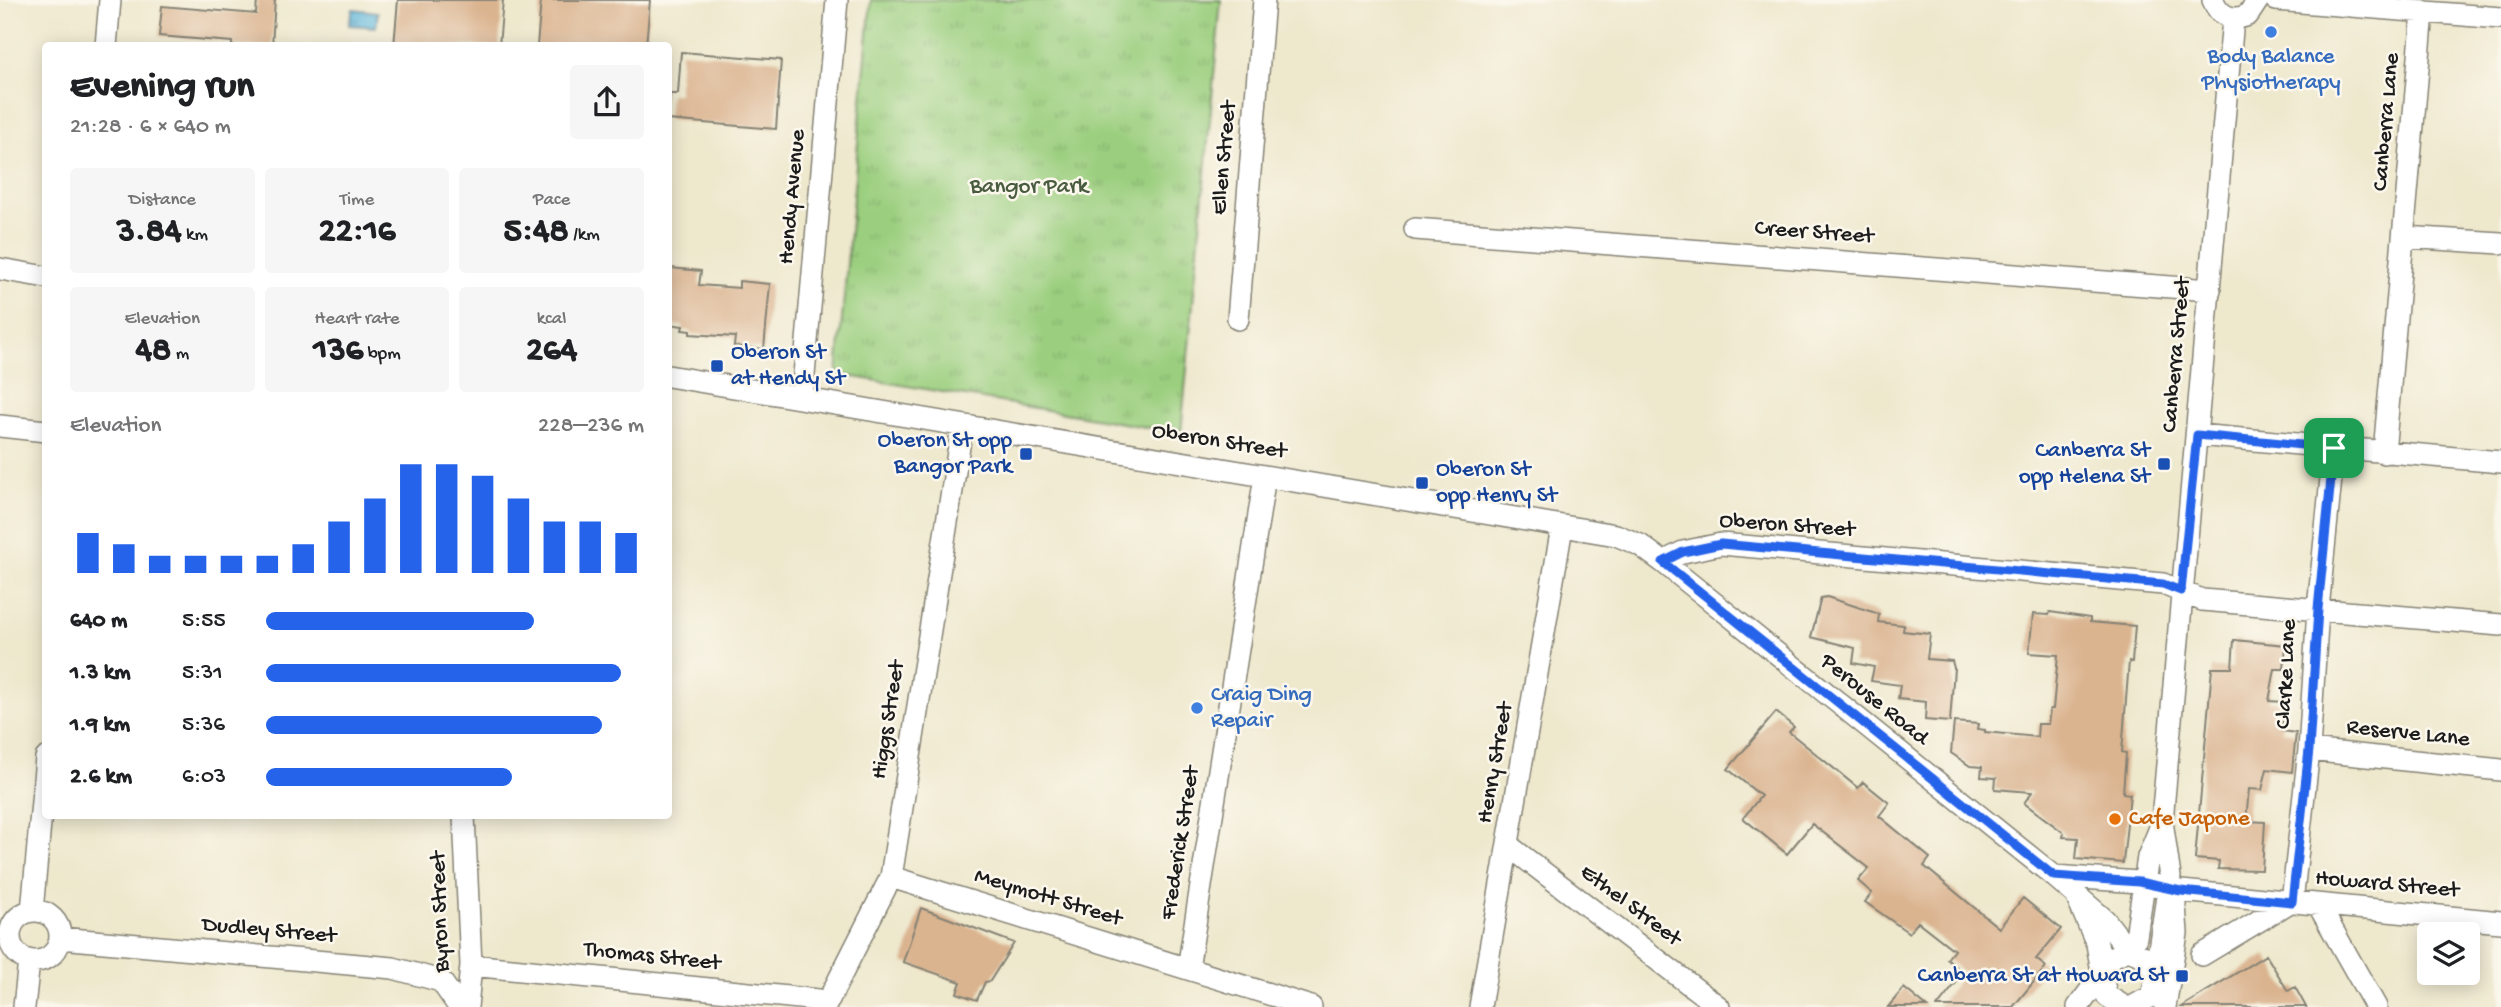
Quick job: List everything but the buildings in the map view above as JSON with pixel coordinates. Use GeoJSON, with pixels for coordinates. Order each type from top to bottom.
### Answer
{"type":"FeatureCollection","features":[{"type":"Feature","properties":{"kind":"street"},"geometry":{"type":"LineString","coordinates":[[106,42],[110,0]]}},
{"type":"Feature","properties":{"kind":"street","name":"Hendy Avenue"},"geometry":{"type":"LineString","coordinates":[[802,398],[837,0]]}},
{"type":"Feature","properties":{"kind":"street","name":"Ellen Street"},"geometry":{"type":"LineString","coordinates":[[1238,320],[1264,0]]}},
{"type":"Feature","properties":{"kind":"street"},"geometry":{"type":"LineString","coordinates":[[2213,0],[2220,13],[2233,19],[2248,15],[2258,0]]}},
{"type":"Feature","properties":{"kind":"street"},"geometry":{"type":"LineString","coordinates":[[2276,0],[2501,18]]}},
{"type":"Feature","properties":{"kind":"street","name":"Canberra Lane"},"geometry":{"type":"LineString","coordinates":[[2384,453],[2423,12]]}},
{"type":"Feature","properties":{"kind":"street","name":"Canberra Street"},"geometry":{"type":"LineString","coordinates":[[2171,889],[2162,821],[2233,19]]}},
{"type":"Feature","properties":{"kind":"street","name":"Creer Street"},"geometry":{"type":"LineString","coordinates":[[1415,229],[2210,290]]}},
{"type":"Feature","properties":{"kind":"street"},"geometry":{"type":"LineString","coordinates":[[2404,237],[2501,243]]}},
{"type":"Feature","properties":{"kind":"street"},"geometry":{"type":"LineString","coordinates":[[0,269],[42,276]]}},
{"type":"Feature","properties":{"kind":"street","name":"Oberon Street"},"geometry":{"type":"LineString","coordinates":[[672,377],[1616,535],[1640,544],[1663,562],[1683,552],[1721,544],[2163,584],[2202,600],[2501,625]]}},
{"type":"Feature","properties":{"kind":"street"},"geometry":{"type":"LineString","coordinates":[[0,426],[42,431]]}},
{"type":"Feature","properties":{"kind":"street","name":"Higgs Street"},"geometry":{"type":"LineString","coordinates":[[826,1004],[891,877],[962,427]]}},
{"type":"Feature","properties":{"kind":"street"},"geometry":{"type":"LineString","coordinates":[[2197,435],[2501,463]]}},
{"type":"Feature","properties":{"kind":"street","name":"Clarke Lane"},"geometry":{"type":"LineString","coordinates":[[2291,902],[2309,750],[2318,609],[2334,448]]}},
{"type":"Feature","properties":{"kind":"street","name":"Frederick Street"},"geometry":{"type":"LineString","coordinates":[[1188,969],[1265,476]]}},
{"type":"Feature","properties":{"kind":"street","name":"Henry Street"},"geometry":{"type":"LineString","coordinates":[[1480,1007],[1562,527]]}},
{"type":"Feature","properties":{"kind":"street","name":"Perouse Road"},"geometry":{"type":"LineString","coordinates":[[1663,562],[2054,876],[2105,919],[2129,951]]}},
{"type":"Feature","properties":{"kind":"street","name":"Reserve Lane"},"geometry":{"type":"LineString","coordinates":[[2309,750],[2501,770]]}},
{"type":"Feature","properties":{"kind":"street"},"geometry":{"type":"LineString","coordinates":[[32,911],[42,802]]}},
{"type":"Feature","properties":{"kind":"street","name":"Byron Street"},"geometry":{"type":"LineString","coordinates":[[464,819],[471,965],[467,1007]]}},
{"type":"Feature","properties":{"kind":"street","name":"Canberra Street"},"geometry":{"type":"LineString","coordinates":[[2129,951],[2136,937],[2148,857],[2162,821]]}},
{"type":"Feature","properties":{"kind":"street","name":"Ethel Street"},"geometry":{"type":"LineString","coordinates":[[1509,846],[1719,1007]]}},
{"type":"Feature","properties":{"kind":"street"},"geometry":{"type":"LineString","coordinates":[[2054,876],[2144,883]]}},
{"type":"Feature","properties":{"kind":"street","name":"Meymott Street"},"geometry":{"type":"LineString","coordinates":[[891,877],[1311,1007]]}},
{"type":"Feature","properties":{"kind":"street","name":"Howard Street"},"geometry":{"type":"LineString","coordinates":[[2144,883],[2171,889],[2319,906],[2501,922]]}},
{"type":"Feature","properties":{"kind":"street"},"geometry":{"type":"LineString","coordinates":[[2158,1002],[2156,968],[2171,889]]}},
{"type":"Feature","properties":{"kind":"street"},"geometry":{"type":"LineString","coordinates":[[2158,1002],[2177,933],[2171,889]]}},
{"type":"Feature","properties":{"kind":"street","name":"Perouse Road"},"geometry":{"type":"LineString","coordinates":[[2076,895],[2098,944],[2101,974]]}},
{"type":"Feature","properties":{"kind":"street"},"geometry":{"type":"LineString","coordinates":[[2202,954],[2291,902]]}},
{"type":"Feature","properties":{"kind":"street"},"geometry":{"type":"LineString","coordinates":[[2319,906],[2376,1007]]}},
{"type":"Feature","properties":{"kind":"street"},"geometry":{"type":"LineString","coordinates":[[32,911],[52,917],[57,924],[60,938],[58,947],[48,958],[29,961],[14,952],[4,933],[16,919],[32,911]]}},
{"type":"Feature","properties":{"kind":"street","name":"Dudley Street"},"geometry":{"type":"LineString","coordinates":[[60,938],[393,968],[441,981],[459,1007]]}},
{"type":"Feature","properties":{"kind":"street"},"geometry":{"type":"LineString","coordinates":[[2078,1007],[2113,955],[2129,951],[2148,958],[2156,968]]}},
{"type":"Feature","properties":{"kind":"street"},"geometry":{"type":"LineString","coordinates":[[24,1007],[29,961]]}},
{"type":"Feature","properties":{"kind":"street","name":"Thomas Street"},"geometry":{"type":"LineString","coordinates":[[471,965],[826,1004]]}},
{"type":"Feature","properties":{"kind":"street"},"geometry":{"type":"LineString","coordinates":[[2101,974],[2106,996],[2124,1007]]}},
{"type":"Feature","properties":{"kind":"street"},"geometry":{"type":"LineString","coordinates":[[2132,1007],[2146,1002],[2158,1002]]}},
{"type":"Feature","properties":{"kind":"green space","name":"Bangor Park"},"geometry":{"type":"Polygon","coordinates":[[[871,0],[1221,0],[1181,433],[837,374],[871,0]]]}},
{"type":"Feature","properties":{"kind":"water"},"geometry":{"type":"Polygon","coordinates":[[[353,9],[378,12],[376,27],[349,25],[353,9]]]}},
{"type":"Feature","properties":{"kind":"place","name":"Body Balance Physiotherapy"},"geometry":{"type":"Point","coordinates":[2271,32]}},
{"type":"Feature","properties":{"kind":"place","name":"Oberon St at Hendy St"},"geometry":{"type":"Point","coordinates":[717,366]}},
{"type":"Feature","properties":{"kind":"place","name":"Oberon St opp Bangor Park"},"geometry":{"type":"Point","coordinates":[1026,454]}},
{"type":"Feature","properties":{"kind":"place","name":"Canberra St opp Helena St"},"geometry":{"type":"Point","coordinates":[2164,464]}},
{"type":"Feature","properties":{"kind":"place","name":"Oberon St opp Henry St"},"geometry":{"type":"Point","coordinates":[1422,483]}},
{"type":"Feature","properties":{"kind":"place","name":"Craig Ding Repair"},"geometry":{"type":"Point","coordinates":[1197,708]}},
{"type":"Feature","properties":{"kind":"place","name":"Cafe Japone"},"geometry":{"type":"Point","coordinates":[2115,819]}},
{"type":"Feature","properties":{"kind":"place","name":"Canberra St at Howard St"},"geometry":{"type":"Point","coordinates":[2182,976]}},
{"type":"Feature","properties":{"kind":"route"},"geometry":{"type":"LineString","coordinates":[[2197,435],[2334,448],[2318,609],[2309,750],[2292,902],[2181,891],[2139,882],[2054,876],[1663,562],[1683,552],[1721,544],[2163,584],[2181,591],[2197,435]]}}]}
